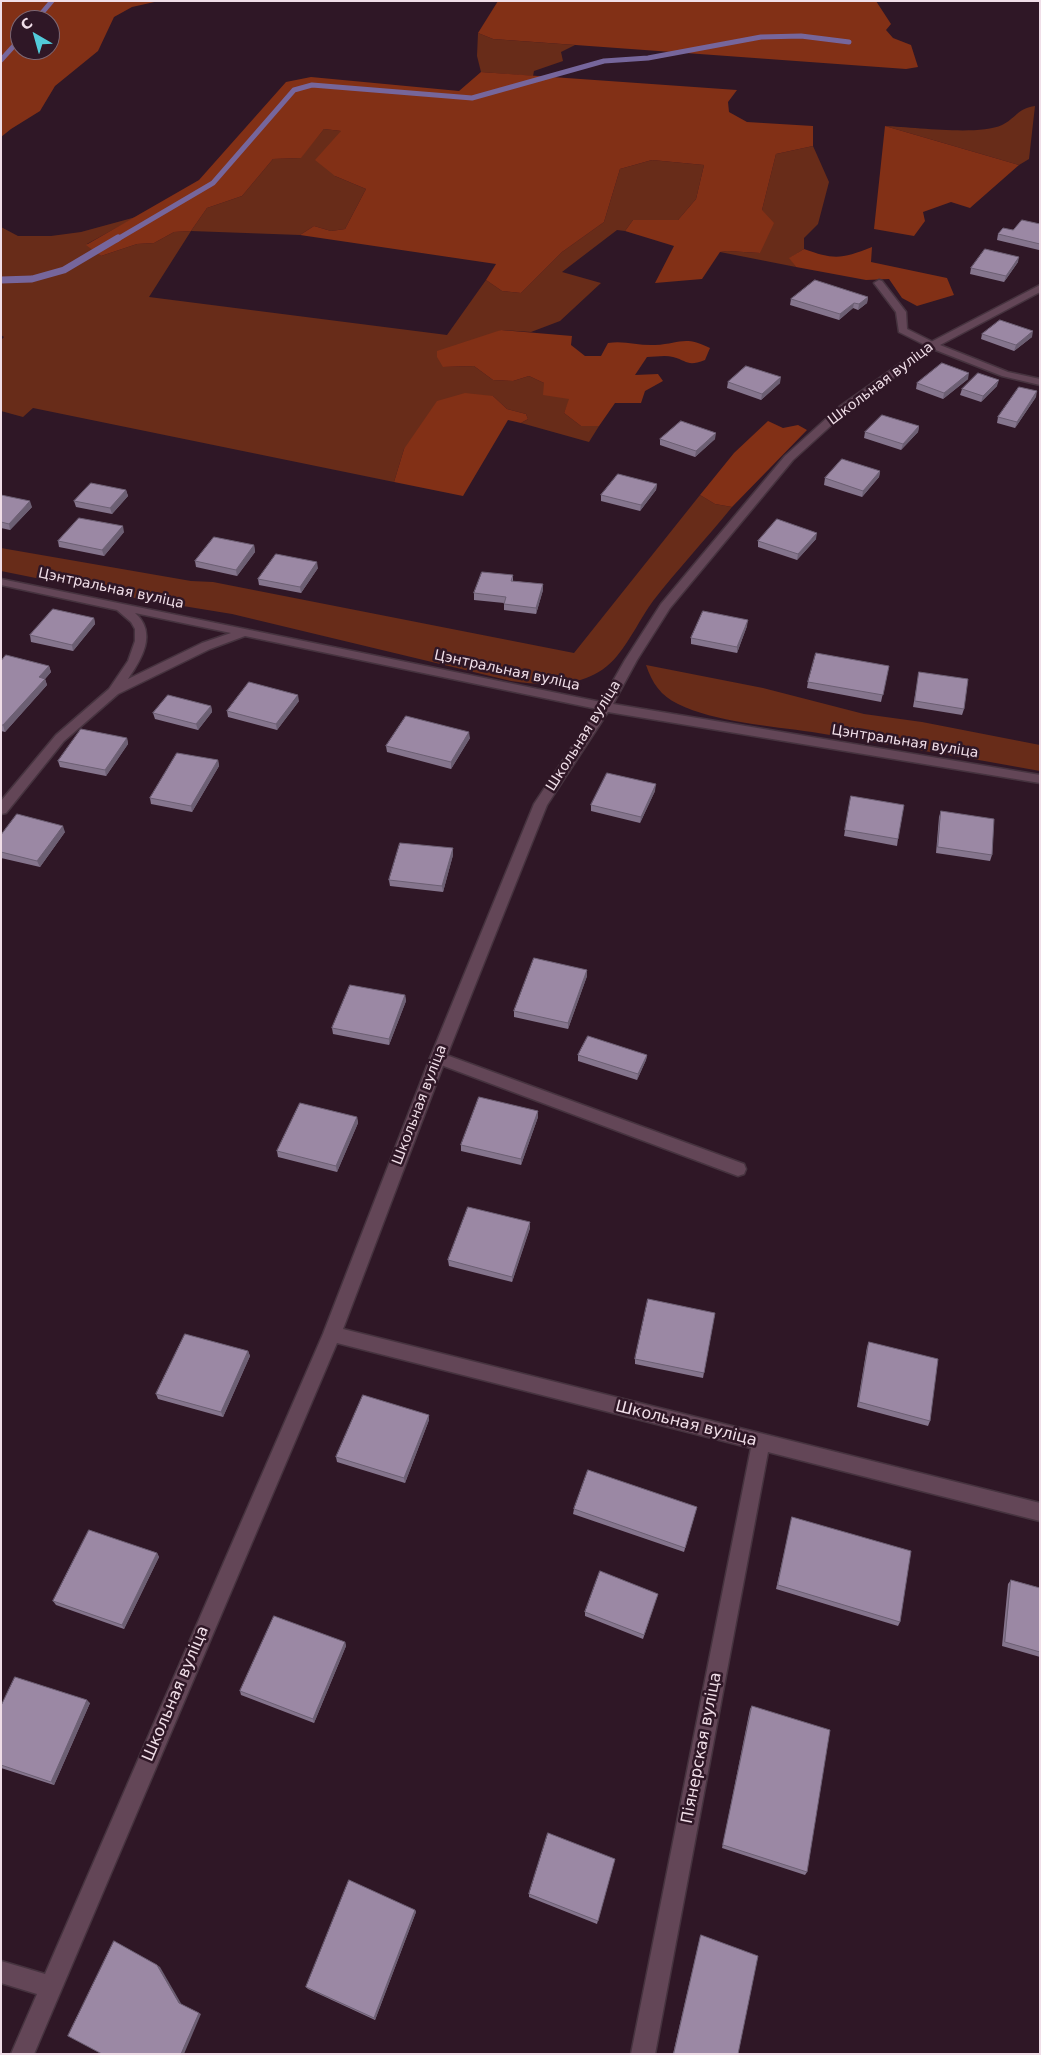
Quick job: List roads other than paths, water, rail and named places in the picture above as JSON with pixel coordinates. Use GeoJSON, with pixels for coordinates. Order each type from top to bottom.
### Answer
{"type":"FeatureCollection","features":[{"type":"Feature","properties":{"kind":"street"},"geometry":{"type":"LineString","coordinates":[[879,283],[901,312],[902,330],[932,345],[1005,374],[1040,382]]}},
{"type":"Feature","properties":{"kind":"street","name":"Школьная вуліца"},"geometry":{"type":"LineString","coordinates":[[22,2054],[49,1986],[332,1334],[438,1058],[541,804],[605,707],[631,660],[665,606],[790,458],[843,409],[932,345],[1040,288]]}},
{"type":"Feature","properties":{"kind":"street","name":"Цэнтральная вуліца"},"geometry":{"type":"LineString","coordinates":[[1,582],[605,707],[1040,779]]}},
{"type":"Feature","properties":{"kind":"street"},"geometry":{"type":"LineString","coordinates":[[113,692],[134,661],[141,641],[141,629],[136,620],[120,606]]}},
{"type":"Feature","properties":{"kind":"street"},"geometry":{"type":"LineString","coordinates":[[1,810],[60,738],[113,692],[206,646],[247,632]]}},
{"type":"Feature","properties":{"kind":"street"},"geometry":{"type":"LineString","coordinates":[[438,1058],[738,1169]]}},
{"type":"Feature","properties":{"kind":"street","name":"Школьная вуліца"},"geometry":{"type":"LineString","coordinates":[[332,1334],[1040,1512]]}},
{"type":"Feature","properties":{"kind":"street","name":"Піянерская вуліца"},"geometry":{"type":"LineString","coordinates":[[643,2054],[761,1443]]}},
{"type":"Feature","properties":{"kind":"street"},"geometry":{"type":"LineString","coordinates":[[1,1972],[49,1986]]}},
{"type":"Feature","properties":{"kind":"waterway"},"geometry":{"type":"LineString","coordinates":[[44,10],[52,1]]}},
{"type":"Feature","properties":{"kind":"waterway"},"geometry":{"type":"LineString","coordinates":[[116,240],[213,183],[294,90],[312,85],[472,98],[604,61],[648,58],[761,37],[801,36],[849,42]]}},
{"type":"Feature","properties":{"kind":"waterway"},"geometry":{"type":"LineString","coordinates":[[1,60],[10,50]]}},
{"type":"Feature","properties":{"kind":"waterway"},"geometry":{"type":"LineString","coordinates":[[1,280],[32,279],[64,270],[118,238]]}}]}
